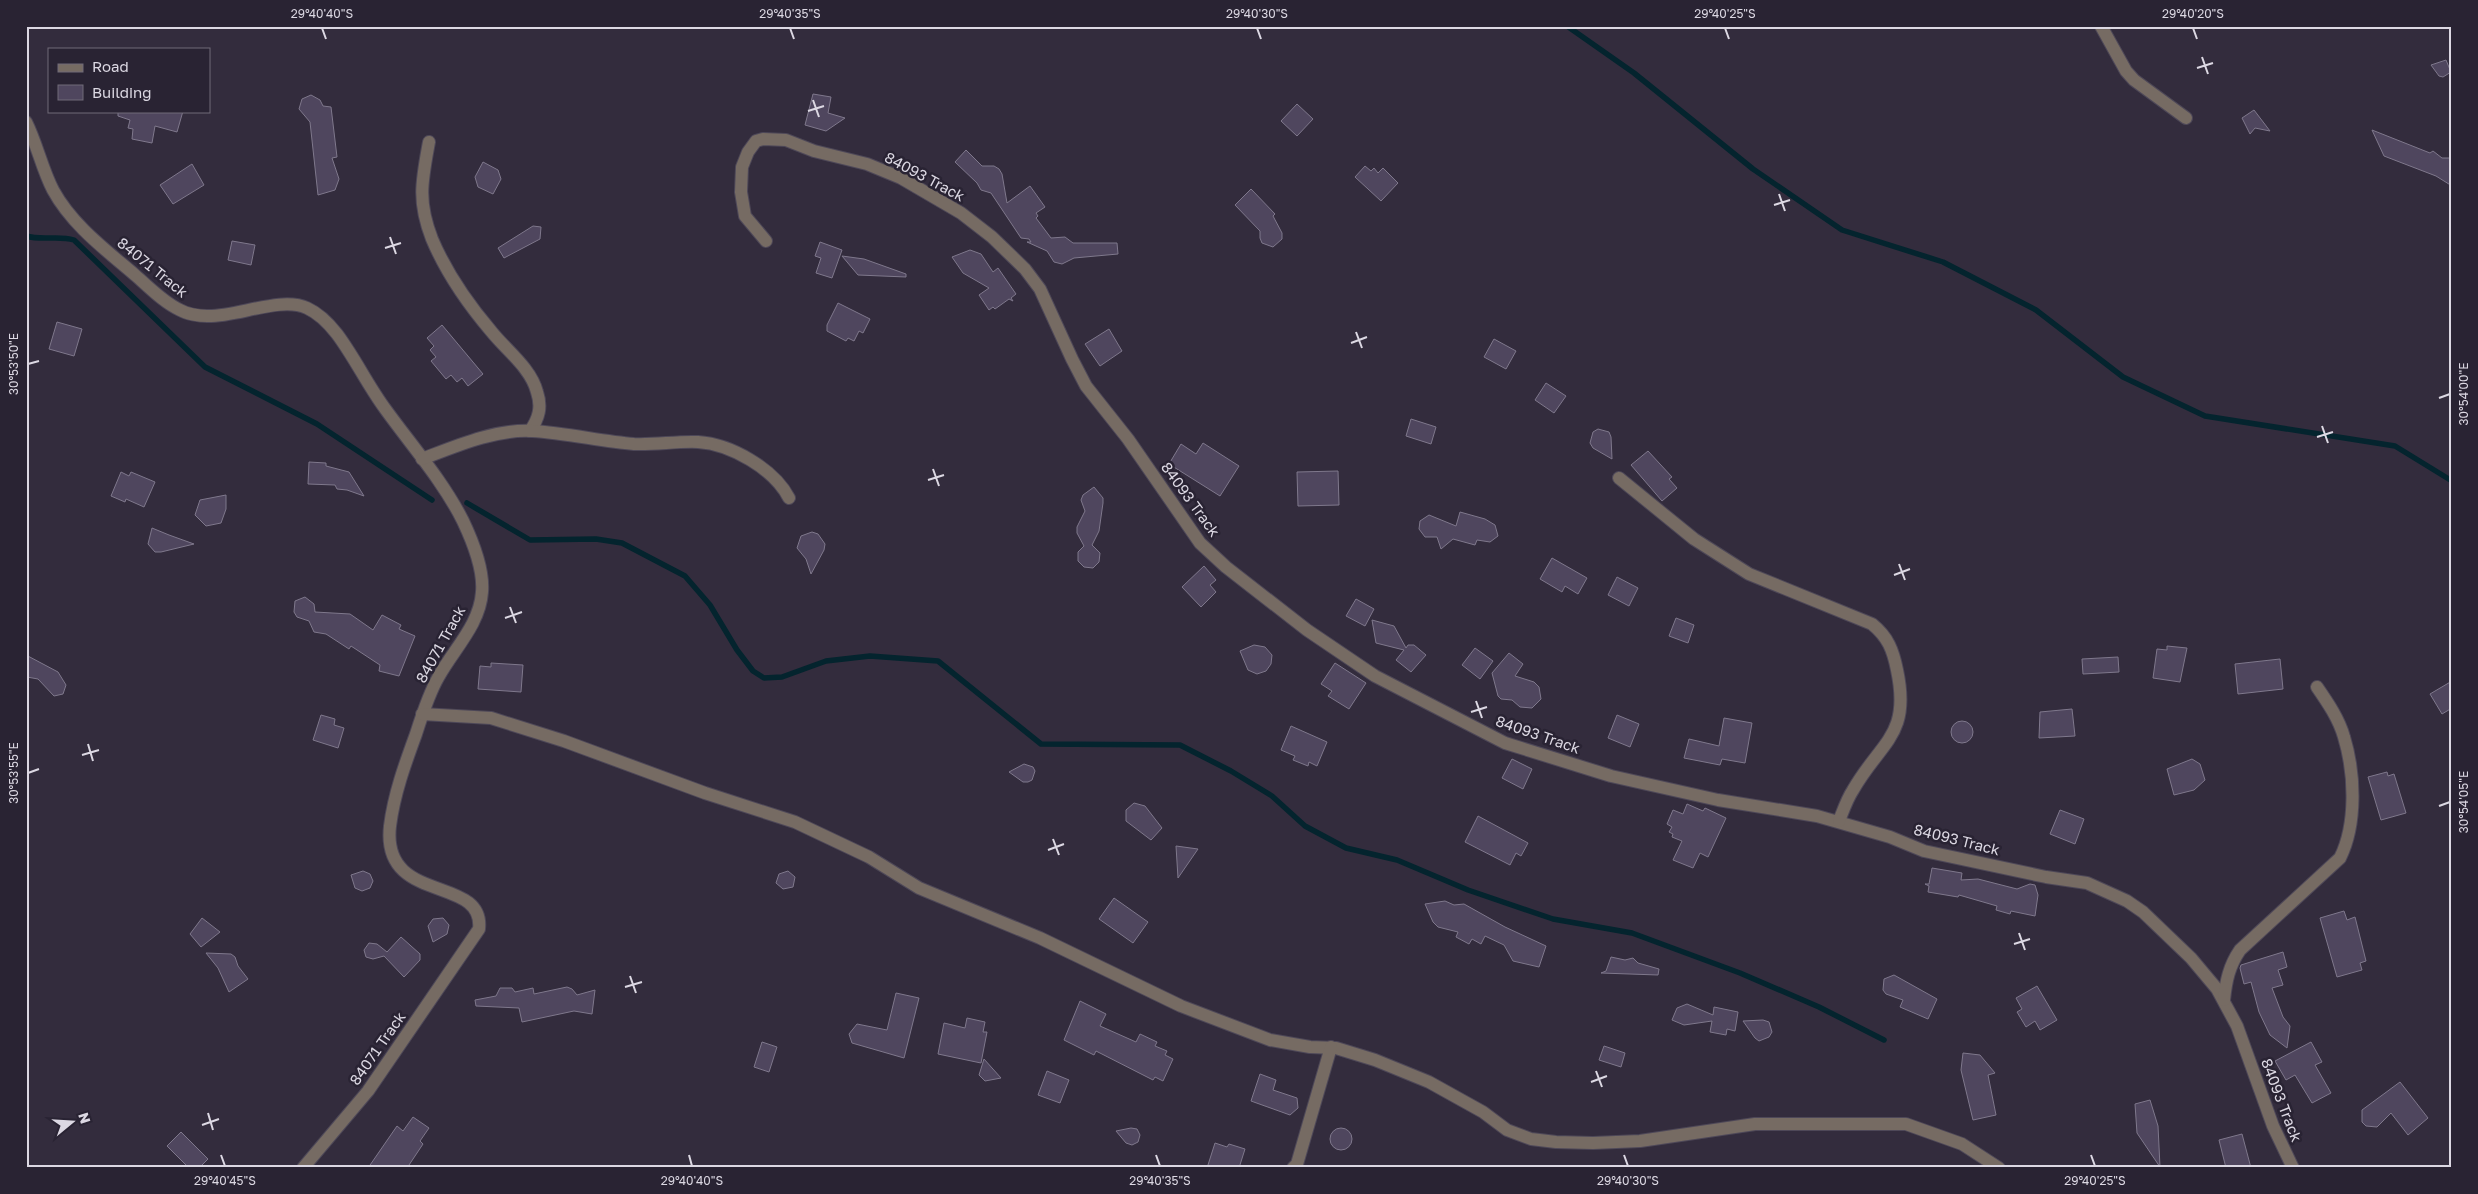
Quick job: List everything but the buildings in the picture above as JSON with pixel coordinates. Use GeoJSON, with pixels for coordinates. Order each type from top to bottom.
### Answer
{"type":"FeatureCollection","features":[{"type":"Feature","properties":{"kind":"street"},"geometry":{"type":"LineString","coordinates":[[2101,26],[2126,71],[2134,80],[2186,118]]}},
{"type":"Feature","properties":{"kind":"street","name":"84071 Track"},"geometry":{"type":"LineString","coordinates":[[26,122],[53,191],[93,239],[160,296],[181,311],[203,316],[223,316],[295,304],[308,308],[336,332],[375,395],[422,459],[463,521],[475,550],[482,578],[482,594],[464,641],[438,677],[422,714],[399,783],[390,828],[391,848],[396,862],[408,875],[419,882],[467,900],[477,912],[478,929],[368,1091],[303,1168]]}},
{"type":"Feature","properties":{"kind":"street","name":"84093 Track"},"geometry":{"type":"LineString","coordinates":[[766,242],[745,216],[742,206],[742,166],[748,152],[756,142],[763,139],[786,140],[814,151],[867,164],[901,178],[961,213],[992,237],[1025,269],[1040,289],[1086,386],[1128,439],[1200,542],[1226,567],[1307,630],[1375,676],[1505,743],[1594,771],[1718,800],[1839,821],[1890,837],[1924,851],[2087,884],[2107,890],[2127,901],[2143,912],[2191,958],[2224,1000],[2237,1026],[2274,1126],[2293,1168]]}},
{"type":"Feature","properties":{"kind":"street"},"geometry":{"type":"LineString","coordinates":[[429,142],[421,191],[424,214],[432,239],[458,288],[491,331],[529,375],[537,390],[540,406],[538,420],[530,431]]}},
{"type":"Feature","properties":{"kind":"street"},"geometry":{"type":"LineString","coordinates":[[422,459],[465,442],[530,431],[636,444],[700,442],[718,446],[744,457],[772,474],[789,498]]}},
{"type":"Feature","properties":{"kind":"street"},"geometry":{"type":"LineString","coordinates":[[1619,478],[1694,539],[1749,574],[1872,624],[1885,635],[1894,652],[1900,680],[1901,706],[1898,721],[1892,738],[1852,790],[1839,821]]}},
{"type":"Feature","properties":{"kind":"street"},"geometry":{"type":"LineString","coordinates":[[2224,1000],[2226,982],[2232,962],[2240,950],[2340,858],[2347,845],[2351,792],[2348,758],[2344,737],[2335,715],[2317,687]]}},
{"type":"Feature","properties":{"kind":"street"},"geometry":{"type":"LineString","coordinates":[[422,714],[491,718],[564,741],[705,793],[795,822],[869,857],[919,888],[1040,938],[1196,1012],[1270,1040],[1310,1047],[1331,1047],[1352,1051],[1429,1082],[1483,1112],[1508,1130],[1531,1139],[1593,1143],[1640,1141],[1755,1124],[1906,1124],[1962,1144],[1999,1168]]}},
{"type":"Feature","properties":{"kind":"street"},"geometry":{"type":"LineString","coordinates":[[1293,1168],[1297,1164],[1331,1047]]}},
{"type":"Feature","properties":{"kind":"waterway"},"geometry":{"type":"LineString","coordinates":[[1567,26],[1634,73],[1753,169],[1842,230],[1943,262],[2036,310],[2123,377],[2205,416],[2395,446],[2452,481]]}},
{"type":"Feature","properties":{"kind":"waterway"},"geometry":{"type":"LineString","coordinates":[[26,236],[74,240],[205,367],[317,424],[432,500]]}},
{"type":"Feature","properties":{"kind":"waterway"},"geometry":{"type":"LineString","coordinates":[[467,503],[530,540],[596,539],[622,543],[685,576],[710,605],[737,650],[753,671],[764,678],[782,677],[826,661],[870,656],[938,661],[1041,744],[1180,745],[1231,771],[1272,796],[1305,826],[1346,848],[1397,860],[1468,890],[1553,919],[1632,933],[1740,973],[1819,1007],[1884,1040]]}}]}
